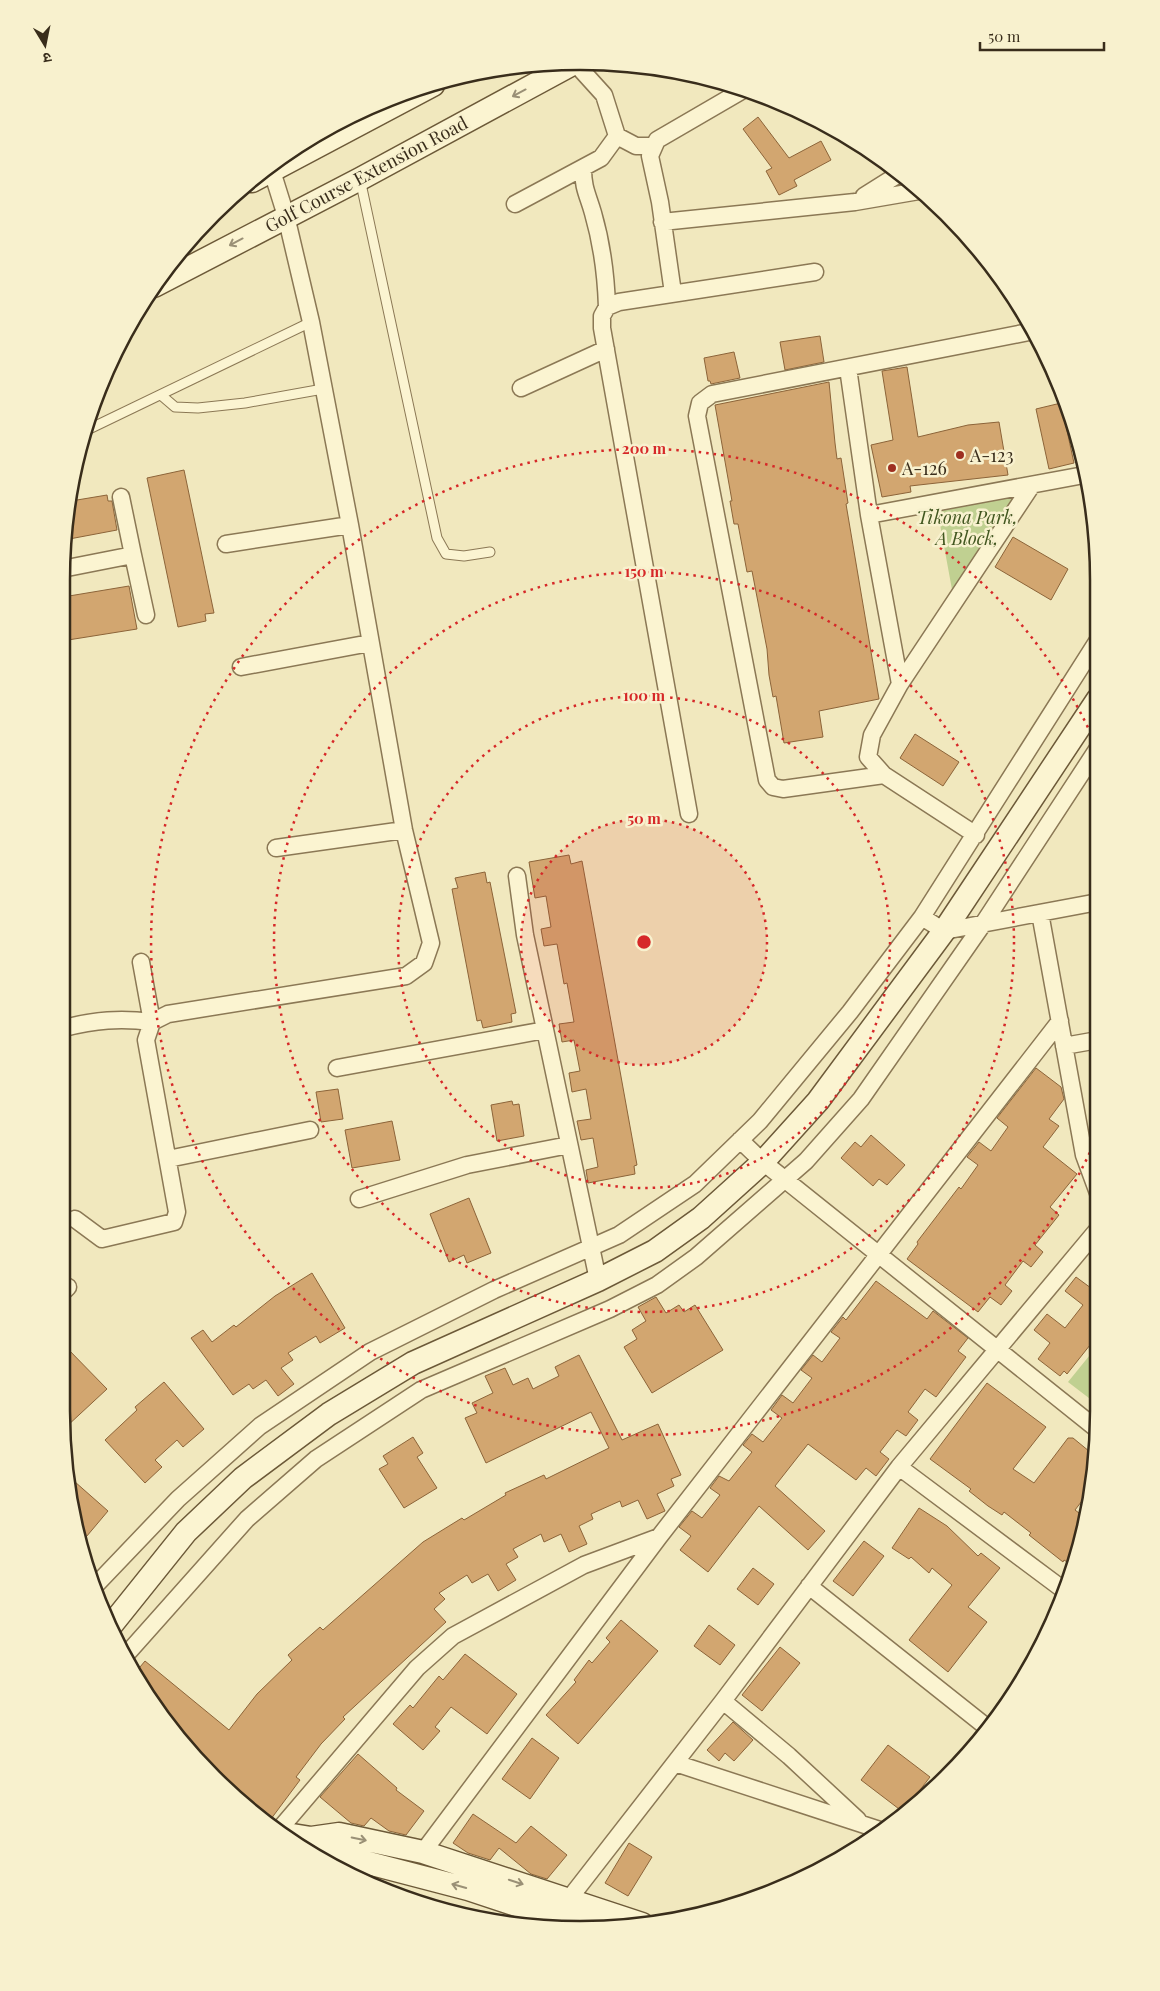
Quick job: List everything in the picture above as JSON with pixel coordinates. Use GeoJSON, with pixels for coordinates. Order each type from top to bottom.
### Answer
{"type":"FeatureCollection","features":[{"type":"Feature","properties":{"kind":"street"},"geometry":{"type":"LineString","coordinates":[[583,70],[604,95],[617,136],[636,146],[653,146]]}},
{"type":"Feature","properties":{"kind":"street","name":"Golf Course Extension Road"},"geometry":{"type":"LineString","coordinates":[[170,278],[360,179],[560,71]]}},
{"type":"Feature","properties":{"kind":"street"},"geometry":{"type":"LineString","coordinates":[[673,293],[650,156],[653,146],[657,140],[736,94]]}},
{"type":"Feature","properties":{"kind":"street"},"geometry":{"type":"LineString","coordinates":[[516,204],[601,158],[617,136]]}},
{"type":"Feature","properties":{"kind":"street"},"geometry":{"type":"LineString","coordinates":[[583,168],[585,193],[593,213],[603,259],[607,307],[602,316],[606,349],[689,814]]}},
{"type":"Feature","properties":{"kind":"street"},"geometry":{"type":"LineString","coordinates":[[70,1027],[103,1019],[122,1018],[152,1022],[168,1014],[406,976],[424,963],[431,944],[404,830],[350,524],[311,322],[286,216],[273,173]]}},
{"type":"Feature","properties":{"kind":"street"},"geometry":{"type":"LineString","coordinates":[[855,202],[893,178]]}},
{"type":"Feature","properties":{"kind":"street"},"geometry":{"type":"LineString","coordinates":[[662,222],[855,202],[910,192]]}},
{"type":"Feature","properties":{"kind":"street"},"geometry":{"type":"LineString","coordinates":[[607,307],[619,302],[815,272]]}},
{"type":"Feature","properties":{"kind":"street"},"geometry":{"type":"LineString","coordinates":[[884,775],[783,789],[773,787],[767,780],[697,416],[700,403],[712,394],[1026,333]]}},
{"type":"Feature","properties":{"kind":"street"},"geometry":{"type":"LineString","coordinates":[[521,388],[606,349]]}},
{"type":"Feature","properties":{"kind":"street"},"geometry":{"type":"LineString","coordinates":[[848,368],[869,515],[900,684]]}},
{"type":"Feature","properties":{"kind":"street"},"geometry":{"type":"LineString","coordinates":[[869,515],[1079,476]]}},
{"type":"Feature","properties":{"kind":"street"},"geometry":{"type":"LineString","coordinates":[[976,835],[884,775],[868,756],[868,745],[900,684],[1032,485]]}},
{"type":"Feature","properties":{"kind":"street"},"geometry":{"type":"LineString","coordinates":[[121,497],[146,615]]}},
{"type":"Feature","properties":{"kind":"street"},"geometry":{"type":"LineString","coordinates":[[226,544],[350,524]]}},
{"type":"Feature","properties":{"kind":"street"},"geometry":{"type":"LineString","coordinates":[[70,567],[133,555]]}},
{"type":"Feature","properties":{"kind":"street"},"geometry":{"type":"LineString","coordinates":[[241,668],[370,643]]}},
{"type":"Feature","properties":{"kind":"street"},"geometry":{"type":"LineString","coordinates":[[99,1581],[178,1499],[260,1426],[370,1352],[494,1290],[619,1235],[695,1184],[760,1121],[850,1012],[922,917],[976,835],[1090,653]]}},
{"type":"Feature","properties":{"kind":"street"},"geometry":{"type":"LineString","coordinates":[[116,1621],[186,1532],[243,1478],[329,1414],[413,1363],[598,1280],[655,1251],[700,1218],[763,1162],[818,1101],[944,932],[1090,710]]}},
{"type":"Feature","properties":{"kind":"street"},"geometry":{"type":"LineString","coordinates":[[130,1650],[247,1519],[316,1459],[421,1390],[610,1309],[657,1285],[696,1257],[786,1180],[833,1132],[861,1099],[983,924],[1090,760]]}},
{"type":"Feature","properties":{"kind":"street"},"geometry":{"type":"LineString","coordinates":[[276,848],[404,830]]}},
{"type":"Feature","properties":{"kind":"street"},"geometry":{"type":"LineString","coordinates":[[517,876],[526,935],[568,1145],[598,1280]]}},
{"type":"Feature","properties":{"kind":"street"},"geometry":{"type":"LineString","coordinates":[[922,917],[944,932],[1090,904]]}},
{"type":"Feature","properties":{"kind":"street"},"geometry":{"type":"LineString","coordinates":[[1040,913],[1084,1155],[1090,1172]]}},
{"type":"Feature","properties":{"kind":"street"},"geometry":{"type":"LineString","coordinates":[[75,1219],[102,1239],[174,1222],[177,1212],[146,1040],[152,1022],[141,962]]}},
{"type":"Feature","properties":{"kind":"street"},"geometry":{"type":"LineString","coordinates":[[423,1852],[659,1537],[1060,1021]]}},
{"type":"Feature","properties":{"kind":"street"},"geometry":{"type":"LineString","coordinates":[[337,1068],[545,1030]]}},
{"type":"Feature","properties":{"kind":"street"},"geometry":{"type":"LineString","coordinates":[[1064,1046],[1090,1041]]}},
{"type":"Feature","properties":{"kind":"street"},"geometry":{"type":"LineString","coordinates":[[168,1160],[310,1130]]}},
{"type":"Feature","properties":{"kind":"street"},"geometry":{"type":"LineString","coordinates":[[740,1140],[763,1162],[1090,1423]]}},
{"type":"Feature","properties":{"kind":"street"},"geometry":{"type":"LineString","coordinates":[[359,1199],[467,1165],[568,1145]]}},
{"type":"Feature","properties":{"kind":"street"},"geometry":{"type":"LineString","coordinates":[[555,1918],[723,1701],[899,1467],[1090,1239]]}},
{"type":"Feature","properties":{"kind":"street"},"geometry":{"type":"LineString","coordinates":[[899,1467],[1059,1586]]}},
{"type":"Feature","properties":{"kind":"street"},"geometry":{"type":"LineString","coordinates":[[284,1826],[417,1668],[453,1636],[584,1565],[659,1537]]}},
{"type":"Feature","properties":{"kind":"street"},"geometry":{"type":"LineString","coordinates":[[809,1586],[983,1724]]}},
{"type":"Feature","properties":{"kind":"street"},"geometry":{"type":"LineString","coordinates":[[723,1701],[789,1756],[861,1824]]}},
{"type":"Feature","properties":{"kind":"street"},"geometry":{"type":"LineString","coordinates":[[675,1763],[873,1828]]}},
{"type":"Feature","properties":{"kind":"street"},"geometry":{"type":"LineString","coordinates":[[298,1836],[311,1838],[339,1834],[423,1852],[627,1919]]}},
{"type":"Feature","properties":{"kind":"street"},"geometry":{"type":"LineString","coordinates":[[311,1838],[327,1854]]}},
{"type":"Feature","properties":{"kind":"street"},"geometry":{"type":"LineString","coordinates":[[340,1861],[468,1889],[562,1920]]}},
{"type":"Feature","properties":{"kind":"lane"},"geometry":{"type":"LineString","coordinates":[[360,179],[437,538],[446,554],[464,556],[490,552]]}},
{"type":"Feature","properties":{"kind":"lane"},"geometry":{"type":"LineString","coordinates":[[94,427],[311,322]]}},
{"type":"Feature","properties":{"kind":"lane"},"geometry":{"type":"LineString","coordinates":[[161,395],[175,406],[198,408],[245,403],[323,389]]}},
{"type":"Feature","properties":{"kind":"green space","name":"Tikona Park, A Block,"},"geometry":{"type":"Polygon","coordinates":[[[1022,491],[953,595],[937,508],[1022,491]]]}},
{"type":"Feature","properties":{"kind":"green space"},"geometry":{"type":"Polygon","coordinates":[[[1090,1355],[1090,1399],[1068,1382],[1090,1355]]]}},
{"type":"Feature","properties":{"kind":"building"},"geometry":{"type":"Polygon","coordinates":[[[758,117],[789,158],[821,141],[831,160],[794,180],[797,186],[779,195],[766,171],[772,168],[743,129],[758,117]]]}},
{"type":"Feature","properties":{"kind":"building"},"geometry":{"type":"Polygon","coordinates":[[[820,336],[824,362],[785,370],[780,342],[820,336]]]}},
{"type":"Feature","properties":{"kind":"building"},"geometry":{"type":"Polygon","coordinates":[[[734,352],[740,378],[711,384],[708,381],[704,358],[734,352]]]}},
{"type":"Feature","properties":{"kind":"building"},"geometry":{"type":"Polygon","coordinates":[[[907,367],[918,437],[968,425],[999,422],[1008,475],[910,486],[911,492],[882,497],[871,445],[893,440],[882,371],[907,367]]]}},
{"type":"Feature","properties":{"kind":"building"},"geometry":{"type":"Polygon","coordinates":[[[829,382],[837,459],[841,458],[848,503],[846,504],[879,699],[819,711],[823,737],[784,743],[776,696],[773,697],[767,649],[752,571],[747,572],[738,524],[734,524],[730,501],[732,501],[715,405],[829,382]]]}},
{"type":"Feature","properties":{"kind":"building"},"geometry":{"type":"Polygon","coordinates":[[[1058,404],[1066,425],[1074,463],[1049,469],[1036,409],[1058,404]]]}},
{"type":"Feature","properties":{"kind":"building"},"geometry":{"type":"Polygon","coordinates":[[[184,470],[214,613],[205,614],[206,621],[178,627],[147,478],[184,470]]]}},
{"type":"Feature","properties":{"kind":"building"},"geometry":{"type":"Polygon","coordinates":[[[107,495],[108,501],[112,501],[117,530],[72,539],[76,500],[107,495]]]}},
{"type":"Feature","properties":{"kind":"building"},"geometry":{"type":"Polygon","coordinates":[[[1013,537],[1068,569],[1051,600],[995,567],[1013,537]]]}},
{"type":"Feature","properties":{"kind":"building"},"geometry":{"type":"Polygon","coordinates":[[[129,586],[137,629],[70,640],[70,596],[129,586]]]}},
{"type":"Feature","properties":{"kind":"building"},"geometry":{"type":"Polygon","coordinates":[[[915,734],[959,762],[943,786],[900,758],[915,734]]]}},
{"type":"Feature","properties":{"kind":"building"},"geometry":{"type":"Polygon","coordinates":[[[569,855],[571,864],[582,861],[637,1165],[634,1166],[635,1174],[588,1183],[586,1170],[598,1167],[593,1138],[581,1140],[577,1121],[591,1119],[586,1089],[572,1092],[569,1073],[580,1071],[574,1040],[562,1042],[559,1024],[574,1022],[567,983],[564,984],[557,944],[544,946],[541,929],[551,927],[546,896],[535,898],[529,862],[569,855]]]}},
{"type":"Feature","properties":{"kind":"building"},"geometry":{"type":"Polygon","coordinates":[[[485,872],[487,883],[490,882],[516,1013],[511,1014],[512,1022],[483,1028],[481,1020],[477,1021],[452,889],[458,888],[455,878],[485,872]]]}},
{"type":"Feature","properties":{"kind":"building"},"geometry":{"type":"Polygon","coordinates":[[[1036,1068],[1061,1087],[1064,1099],[1049,1119],[1059,1126],[1043,1147],[1077,1174],[1050,1207],[1059,1215],[1035,1245],[1043,1252],[1031,1267],[1023,1261],[1005,1285],[1012,1291],[1001,1305],[990,1297],[978,1312],[907,1259],[918,1244],[917,1242],[959,1187],[961,1189],[978,1165],[967,1157],[979,1142],[991,1151],[1008,1127],[997,1118],[1036,1068]]]}},
{"type":"Feature","properties":{"kind":"building"},"geometry":{"type":"Polygon","coordinates":[[[338,1089],[343,1119],[321,1122],[316,1092],[338,1089]]]}},
{"type":"Feature","properties":{"kind":"building"},"geometry":{"type":"Polygon","coordinates":[[[512,1101],[513,1105],[519,1104],[524,1136],[497,1141],[491,1105],[512,1101]]]}},
{"type":"Feature","properties":{"kind":"building"},"geometry":{"type":"Polygon","coordinates":[[[392,1121],[400,1160],[352,1168],[345,1130],[392,1121]]]}},
{"type":"Feature","properties":{"kind":"building"},"geometry":{"type":"Polygon","coordinates":[[[871,1135],[905,1165],[887,1185],[879,1179],[873,1186],[841,1158],[855,1142],[861,1147],[871,1135]]]}},
{"type":"Feature","properties":{"kind":"building"},"geometry":{"type":"Polygon","coordinates":[[[469,1198],[491,1253],[467,1263],[464,1255],[449,1262],[430,1214],[469,1198]]]}},
{"type":"Feature","properties":{"kind":"building"},"geometry":{"type":"Polygon","coordinates":[[[312,1273],[345,1328],[320,1343],[316,1336],[288,1353],[293,1360],[281,1368],[294,1384],[278,1396],[266,1380],[253,1389],[249,1384],[233,1395],[191,1338],[203,1330],[212,1342],[234,1325],[236,1327],[275,1296],[312,1273]]]}},
{"type":"Feature","properties":{"kind":"building"},"geometry":{"type":"Polygon","coordinates":[[[1076,1277],[1090,1287],[1090,1345],[1067,1374],[1064,1371],[1060,1376],[1038,1359],[1050,1343],[1034,1330],[1047,1314],[1065,1328],[1083,1305],[1065,1291],[1076,1277]]]}},
{"type":"Feature","properties":{"kind":"building"},"geometry":{"type":"Polygon","coordinates":[[[876,1281],[927,1319],[933,1311],[968,1338],[958,1351],[966,1357],[936,1397],[925,1389],[908,1412],[918,1420],[906,1436],[897,1430],[880,1452],[889,1459],[876,1476],[866,1468],[856,1480],[808,1444],[775,1486],[825,1531],[808,1550],[759,1506],[708,1572],[680,1550],[691,1536],[679,1527],[692,1511],[702,1518],[720,1495],[710,1488],[719,1476],[729,1481],[752,1452],[743,1445],[752,1434],[763,1442],[782,1418],[771,1410],[782,1395],[793,1403],[812,1378],[801,1370],[813,1355],[822,1362],[840,1338],[831,1332],[843,1317],[846,1320],[876,1281]]]}},
{"type":"Feature","properties":{"kind":"building"},"geometry":{"type":"Polygon","coordinates":[[[656,1297],[666,1313],[679,1305],[684,1312],[695,1305],[723,1350],[652,1393],[624,1347],[637,1339],[632,1330],[646,1321],[638,1307],[656,1297]]]}},
{"type":"Feature","properties":{"kind":"building"},"geometry":{"type":"Polygon","coordinates":[[[70,1351],[107,1389],[70,1423],[70,1351]]]}},
{"type":"Feature","properties":{"kind":"building"},"geometry":{"type":"Polygon","coordinates":[[[579,1355],[622,1440],[658,1424],[681,1475],[671,1479],[674,1486],[657,1494],[665,1511],[647,1519],[638,1500],[622,1507],[620,1501],[591,1514],[593,1519],[579,1526],[587,1544],[569,1552],[561,1534],[544,1542],[541,1534],[513,1549],[518,1557],[506,1564],[516,1580],[498,1591],[488,1574],[472,1583],[467,1575],[439,1593],[445,1599],[434,1609],[446,1622],[343,1717],[345,1719],[321,1744],[296,1777],[300,1780],[272,1817],[219,1772],[175,1721],[139,1668],[145,1661],[229,1730],[257,1694],[292,1660],[288,1655],[320,1627],[323,1630],[423,1542],[462,1518],[464,1520],[506,1495],[505,1493],[544,1475],[546,1479],[609,1448],[591,1412],[486,1463],[465,1418],[477,1413],[472,1403],[493,1393],[485,1376],[505,1368],[513,1385],[528,1378],[533,1389],[559,1376],[555,1367],[579,1355]]]}},
{"type":"Feature","properties":{"kind":"building"},"geometry":{"type":"Polygon","coordinates":[[[164,1382],[204,1429],[183,1447],[177,1440],[155,1460],[162,1467],[145,1483],[105,1440],[137,1410],[135,1407],[164,1382]]]}},
{"type":"Feature","properties":{"kind":"building"},"geometry":{"type":"Polygon","coordinates":[[[987,1383],[1046,1427],[1013,1469],[1034,1483],[1068,1438],[1073,1438],[1088,1451],[1082,1501],[1075,1510],[1079,1513],[1067,1562],[1064,1560],[1063,1562],[1004,1512],[1002,1515],[988,1506],[969,1491],[971,1489],[930,1459],[987,1383]]]}},
{"type":"Feature","properties":{"kind":"building"},"geometry":{"type":"Polygon","coordinates":[[[413,1437],[423,1453],[417,1457],[437,1488],[404,1508],[379,1469],[388,1464],[383,1456],[413,1437]]]}},
{"type":"Feature","properties":{"kind":"building"},"geometry":{"type":"Polygon","coordinates":[[[75,1482],[108,1511],[86,1537],[75,1482]]]}},
{"type":"Feature","properties":{"kind":"building"},"geometry":{"type":"Polygon","coordinates":[[[919,1508],[947,1526],[978,1556],[981,1553],[1000,1568],[968,1607],[987,1622],[948,1672],[909,1640],[952,1585],[932,1568],[929,1573],[911,1557],[909,1559],[892,1548],[919,1508]]]}},
{"type":"Feature","properties":{"kind":"building"},"geometry":{"type":"Polygon","coordinates":[[[864,1541],[884,1556],[853,1596],[833,1581],[864,1541]]]}},
{"type":"Feature","properties":{"kind":"building"},"geometry":{"type":"Polygon","coordinates":[[[753,1568],[774,1584],[758,1605],[737,1589],[753,1568]]]}},
{"type":"Feature","properties":{"kind":"building"},"geometry":{"type":"Polygon","coordinates":[[[621,1620],[658,1651],[578,1744],[546,1715],[576,1682],[574,1680],[589,1660],[592,1663],[610,1642],[606,1638],[621,1620]]]}},
{"type":"Feature","properties":{"kind":"building"},"geometry":{"type":"Polygon","coordinates":[[[709,1625],[735,1645],[720,1665],[694,1646],[709,1625]]]}},
{"type":"Feature","properties":{"kind":"building"},"geometry":{"type":"Polygon","coordinates":[[[780,1647],[800,1663],[762,1711],[742,1695],[780,1647]]]}},
{"type":"Feature","properties":{"kind":"building"},"geometry":{"type":"Polygon","coordinates":[[[465,1654],[517,1694],[487,1734],[451,1707],[435,1727],[440,1731],[423,1750],[393,1724],[410,1705],[413,1708],[439,1676],[443,1680],[465,1654]]]}},
{"type":"Feature","properties":{"kind":"building"},"geometry":{"type":"Polygon","coordinates":[[[733,1722],[753,1740],[734,1761],[725,1753],[719,1761],[707,1750],[733,1722]]]}},
{"type":"Feature","properties":{"kind":"building"},"geometry":{"type":"Polygon","coordinates":[[[532,1738],[559,1758],[530,1799],[502,1779],[532,1738]]]}},
{"type":"Feature","properties":{"kind":"building"},"geometry":{"type":"Polygon","coordinates":[[[888,1745],[930,1777],[919,1792],[899,1809],[861,1780],[888,1745]]]}},
{"type":"Feature","properties":{"kind":"building"},"geometry":{"type":"Polygon","coordinates":[[[358,1754],[397,1788],[396,1790],[424,1811],[406,1835],[389,1831],[371,1818],[364,1826],[351,1823],[320,1797],[358,1754]]]}},
{"type":"Feature","properties":{"kind":"building"},"geometry":{"type":"Polygon","coordinates":[[[473,1814],[516,1843],[531,1826],[567,1855],[547,1879],[531,1874],[499,1848],[490,1860],[468,1853],[453,1843],[473,1814]]]}},
{"type":"Feature","properties":{"kind":"building"},"geometry":{"type":"Polygon","coordinates":[[[629,1843],[652,1857],[628,1896],[605,1883],[629,1843]]]}},
{"type":"Feature","properties":{"kind":"place","name":"A-123"},"geometry":{"type":"Point","coordinates":[960,455]}},
{"type":"Feature","properties":{"kind":"place","name":"A-126"},"geometry":{"type":"Point","coordinates":[892,468]}}]}
